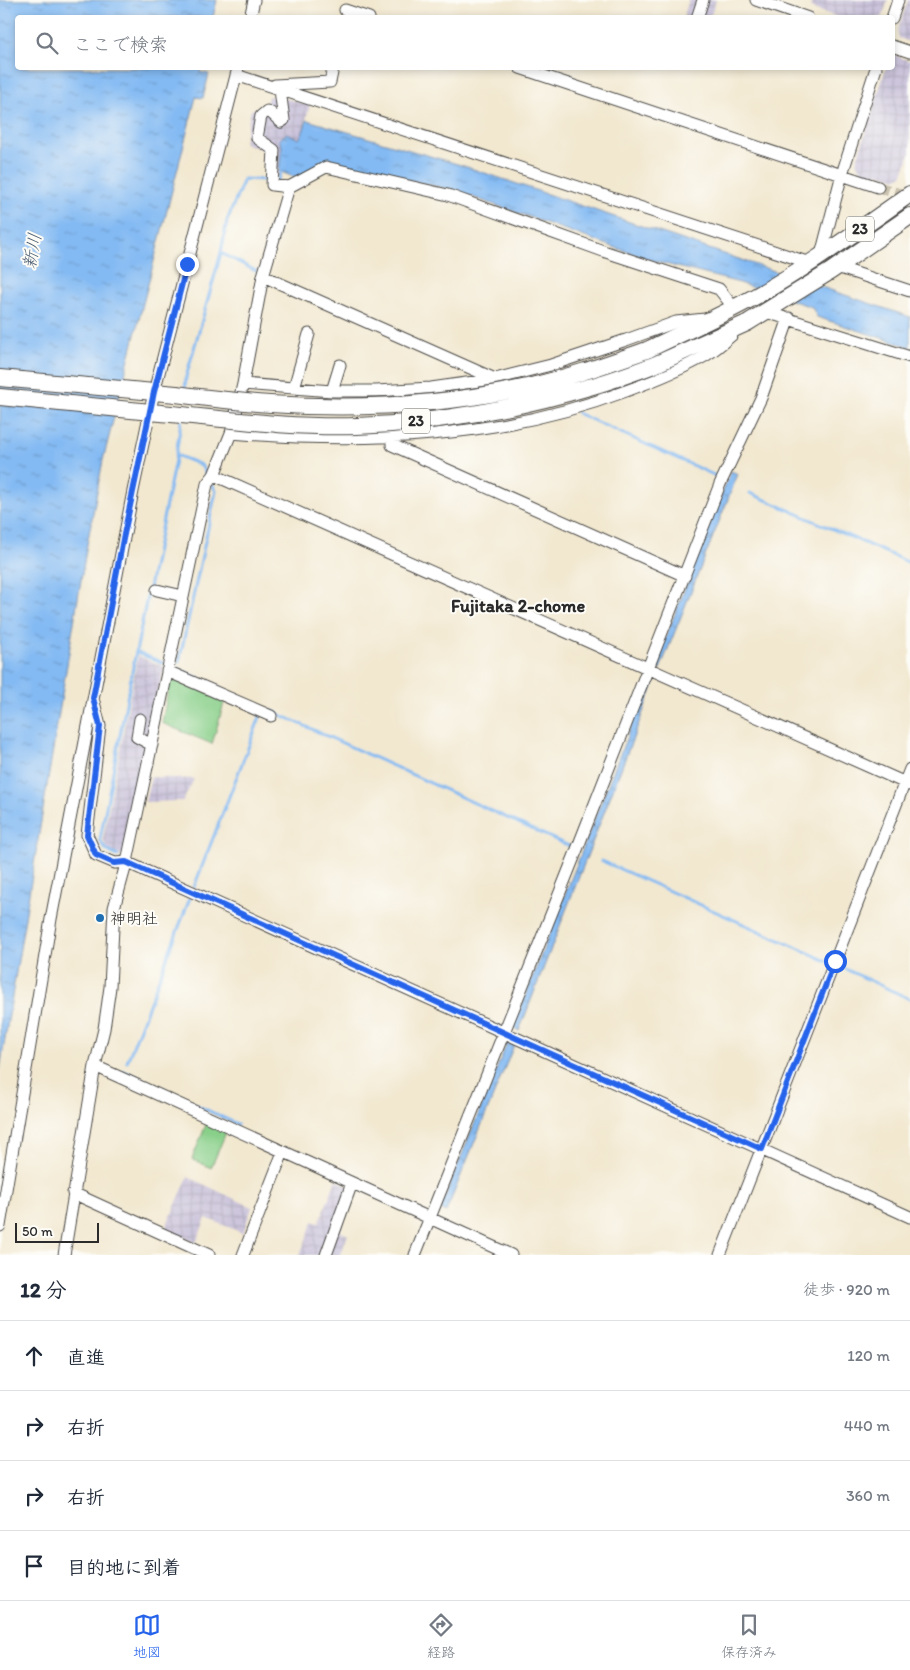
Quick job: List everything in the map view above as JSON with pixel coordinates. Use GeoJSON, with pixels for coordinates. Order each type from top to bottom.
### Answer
{"type":"FeatureCollection","features":[{"type":"Feature","properties":{"kind":"highway","name":"23"},"geometry":{"type":"LineString","coordinates":[[0,378],[271,404],[358,406],[433,402],[527,387],[585,372],[647,350],[718,317],[816,259],[910,194]]}},
{"type":"Feature","properties":{"kind":"highway","name":"23"},"geometry":{"type":"LineString","coordinates":[[0,397],[308,426],[356,426],[409,422],[480,413],[590,387],[654,366],[747,323],[766,312],[834,269],[910,216]]}},
{"type":"Feature","properties":{"kind":"highway"},"geometry":{"type":"LineString","coordinates":[[860,250],[910,225]]}},
{"type":"Feature","properties":{"kind":"street"},"geometry":{"type":"LineString","coordinates":[[251,15],[254,0]]}},
{"type":"Feature","properties":{"kind":"street"},"geometry":{"type":"LineString","coordinates":[[698,15],[703,0]]}},
{"type":"Feature","properties":{"kind":"street"},"geometry":{"type":"LineString","coordinates":[[756,0],[799,15]]}},
{"type":"Feature","properties":{"kind":"street"},"geometry":{"type":"LineString","coordinates":[[893,15],[898,0]]}},
{"type":"Feature","properties":{"kind":"street"},"geometry":{"type":"LineString","coordinates":[[345,9],[361,15]]}},
{"type":"Feature","properties":{"kind":"street"},"geometry":{"type":"LineString","coordinates":[[895,47],[910,52]]}},
{"type":"Feature","properties":{"kind":"street"},"geometry":{"type":"LineString","coordinates":[[265,86],[330,82],[333,70]]}},
{"type":"Feature","properties":{"kind":"street"},"geometry":{"type":"LineString","coordinates":[[526,70],[878,186]]}},
{"type":"Feature","properties":{"kind":"street"},"geometry":{"type":"LineString","coordinates":[[0,1226],[48,938],[146,410],[237,71],[265,86],[816,259],[875,70]]}},
{"type":"Feature","properties":{"kind":"street"},"geometry":{"type":"LineString","coordinates":[[280,90],[284,120],[281,122],[267,111],[261,116],[257,138],[274,150],[272,185],[289,187],[326,168],[448,195],[606,252],[719,289],[734,308]]}},
{"type":"Feature","properties":{"kind":"street"},"geometry":{"type":"LineString","coordinates":[[64,1255],[95,1066],[104,1029],[110,987],[114,908],[126,862],[183,596],[211,479],[231,433],[243,384],[264,276],[289,187]]}},
{"type":"Feature","properties":{"kind":"street"},"geometry":{"type":"LineString","coordinates":[[834,269],[910,291]]}},
{"type":"Feature","properties":{"kind":"street"},"geometry":{"type":"LineString","coordinates":[[264,276],[495,379]]}},
{"type":"Feature","properties":{"kind":"street"},"geometry":{"type":"LineString","coordinates":[[766,312],[910,357]]}},
{"type":"Feature","properties":{"kind":"street"},"geometry":{"type":"LineString","coordinates":[[243,384],[332,391],[376,391],[431,388],[495,379],[551,365],[676,322],[718,317]]}},
{"type":"Feature","properties":{"kind":"street"},"geometry":{"type":"LineString","coordinates":[[415,1255],[653,671],[685,576],[720,484],[760,398],[789,318]]}},
{"type":"Feature","properties":{"kind":"street"},"geometry":{"type":"LineString","coordinates":[[231,433],[309,437],[392,438],[492,427],[560,413],[600,401],[655,380],[707,355],[747,323]]}},
{"type":"Feature","properties":{"kind":"street"},"geometry":{"type":"LineString","coordinates":[[294,388],[309,334]]}},
{"type":"Feature","properties":{"kind":"street"},"geometry":{"type":"LineString","coordinates":[[332,391],[340,365]]}},
{"type":"Feature","properties":{"kind":"street"},"geometry":{"type":"LineString","coordinates":[[392,438],[392,445],[685,576]]}},
{"type":"Feature","properties":{"kind":"street"},"geometry":{"type":"LineString","coordinates":[[211,479],[653,671],[907,784]]}},
{"type":"Feature","properties":{"kind":"street"},"geometry":{"type":"LineString","coordinates":[[157,590],[183,596]]}},
{"type":"Feature","properties":{"kind":"street"},"geometry":{"type":"LineString","coordinates":[[168,671],[271,716]]}},
{"type":"Feature","properties":{"kind":"street"},"geometry":{"type":"LineString","coordinates":[[93,698],[100,726],[87,835],[96,855],[114,863],[126,862],[910,1217]]}},
{"type":"Feature","properties":{"kind":"street"},"geometry":{"type":"LineString","coordinates":[[140,719],[137,737],[152,745]]}},
{"type":"Feature","properties":{"kind":"street"},"geometry":{"type":"LineString","coordinates":[[720,1255],[907,784],[910,769]]}},
{"type":"Feature","properties":{"kind":"street"},"geometry":{"type":"LineString","coordinates":[[95,1066],[511,1255]]}},
{"type":"Feature","properties":{"kind":"street"},"geometry":{"type":"LineString","coordinates":[[243,1255],[283,1152]]}},
{"type":"Feature","properties":{"kind":"street"},"geometry":{"type":"LineString","coordinates":[[326,1255],[352,1183]]}},
{"type":"Feature","properties":{"kind":"street"},"geometry":{"type":"LineString","coordinates":[[73,1193],[209,1255]]}},
{"type":"Feature","properties":{"kind":"shaded area"},"geometry":{"type":"Polygon","coordinates":[[[689,0],[716,0],[711,15],[684,15],[689,0]]]}},
{"type":"Feature","properties":{"kind":"shaded area"},"geometry":{"type":"Polygon","coordinates":[[[812,0],[888,0],[883,15],[832,15],[810,8],[812,0]]]}},
{"type":"Feature","properties":{"kind":"shaded area"},"geometry":{"type":"Polygon","coordinates":[[[908,0],[910,0],[910,42],[899,38],[897,32],[908,0]]]}},
{"type":"Feature","properties":{"kind":"shaded area"},"geometry":{"type":"Polygon","coordinates":[[[895,55],[910,61],[910,153],[903,174],[896,179],[877,173],[876,178],[866,175],[856,163],[885,70],[895,70],[895,55]]]}},
{"type":"Feature","properties":{"kind":"shaded area"},"geometry":{"type":"Polygon","coordinates":[[[268,96],[310,105],[302,134],[298,139],[290,136],[282,146],[277,177],[269,152],[244,143],[251,110],[266,106],[268,96]]]}},
{"type":"Feature","properties":{"kind":"shaded area"},"geometry":{"type":"Polygon","coordinates":[[[138,656],[164,667],[123,855],[114,853],[107,848],[103,839],[138,656]]]}},
{"type":"Feature","properties":{"kind":"shaded area"},"geometry":{"type":"Polygon","coordinates":[[[151,777],[194,779],[183,801],[145,802],[151,777]]]}},
{"type":"Feature","properties":{"kind":"shaded area"},"geometry":{"type":"Polygon","coordinates":[[[188,1177],[252,1207],[243,1233],[206,1218],[196,1243],[165,1229],[188,1177]]]}},
{"type":"Feature","properties":{"kind":"shaded area"},"geometry":{"type":"Polygon","coordinates":[[[336,1180],[356,1189],[340,1231],[348,1235],[340,1255],[300,1255],[313,1221],[319,1223],[336,1180]]]}},
{"type":"Feature","properties":{"kind":"green space"},"geometry":{"type":"Polygon","coordinates":[[[174,678],[225,700],[212,744],[162,723],[170,680],[174,678]]]}},
{"type":"Feature","properties":{"kind":"green space"},"geometry":{"type":"Polygon","coordinates":[[[208,1120],[227,1130],[211,1168],[192,1159],[208,1120]]]}},
{"type":"Feature","properties":{"kind":"water","name":"新川"},"geometry":{"type":"Polygon","coordinates":[[[0,0],[217,0],[213,15],[15,15],[15,70],[200,70],[200,72],[209,74],[203,98],[196,97],[103,460],[86,550],[0,1069],[0,0]]]}},
{"type":"Feature","properties":{"kind":"water"},"geometry":{"type":"Polygon","coordinates":[[[307,120],[464,166],[910,317],[910,347],[817,317],[812,307],[736,282],[650,260],[453,190],[328,162],[296,178],[279,171],[282,146],[279,140],[287,133],[299,139],[307,120]]]}},
{"type":"Feature","properties":{"kind":"water"},"geometry":{"type":"Polygon","coordinates":[[[731,471],[738,474],[519,1031],[513,1027],[731,471]]]}},
{"type":"Feature","properties":{"kind":"water"},"geometry":{"type":"Polygon","coordinates":[[[507,1043],[514,1045],[446,1212],[440,1209],[507,1043]]]}},
{"type":"Feature","properties":{"kind":"waterway"},"geometry":{"type":"LineString","coordinates":[[278,180],[282,169]]}},
{"type":"Feature","properties":{"kind":"waterway"},"geometry":{"type":"LineString","coordinates":[[185,390],[186,377],[221,253],[227,221],[244,179],[268,180]]}},
{"type":"Feature","properties":{"kind":"waterway"},"geometry":{"type":"LineString","coordinates":[[221,253],[256,271]]}},
{"type":"Feature","properties":{"kind":"waterway"},"geometry":{"type":"LineString","coordinates":[[577,413],[716,476]]}},
{"type":"Feature","properties":{"kind":"waterway"},"geometry":{"type":"LineString","coordinates":[[163,663],[136,652],[176,455],[181,421]]}},
{"type":"Feature","properties":{"kind":"waterway"},"geometry":{"type":"LineString","coordinates":[[176,455],[201,465],[208,478]]}},
{"type":"Feature","properties":{"kind":"waterway"},"geometry":{"type":"LineString","coordinates":[[179,662],[216,491],[211,483]]}},
{"type":"Feature","properties":{"kind":"waterway"},"geometry":{"type":"LineString","coordinates":[[750,493],[910,563]]}},
{"type":"Feature","properties":{"kind":"waterway"},"geometry":{"type":"LineString","coordinates":[[118,856],[107,850],[100,839],[136,652]]}},
{"type":"Feature","properties":{"kind":"waterway"},"geometry":{"type":"LineString","coordinates":[[178,669],[219,687]]}},
{"type":"Feature","properties":{"kind":"waterway"},"geometry":{"type":"LineString","coordinates":[[272,711],[569,846]]}},
{"type":"Feature","properties":{"kind":"waterway"},"geometry":{"type":"LineString","coordinates":[[194,887],[260,717]]}},
{"type":"Feature","properties":{"kind":"waterway"},"geometry":{"type":"LineString","coordinates":[[602,861],[829,962]]}},
{"type":"Feature","properties":{"kind":"waterway"},"geometry":{"type":"LineString","coordinates":[[127,1062],[190,898]]}},
{"type":"Feature","properties":{"kind":"waterway"},"geometry":{"type":"LineString","coordinates":[[843,968],[910,999]]}},
{"type":"Feature","properties":{"kind":"waterway"},"geometry":{"type":"LineString","coordinates":[[124,1071],[237,1124]]}},
{"type":"Feature","properties":{"kind":"tunnel"},"geometry":{"type":"LineString","coordinates":[[878,187],[910,197]]}},
{"type":"Feature","properties":{"kind":"place","name":"神明社"},"geometry":{"type":"Point","coordinates":[100,918]}},
{"type":"Feature","properties":{"kind":"district","name":"Fujitaka 2-chome"},"geometry":{"type":"Point","coordinates":[518,606]}},
{"type":"Feature","properties":{"kind":"route"},"geometry":{"type":"LineString","coordinates":[[187,264],[154,392],[123,539],[93,698],[100,726],[87,835],[96,855],[114,863],[126,862],[762,1149],[835,961]]}}]}
